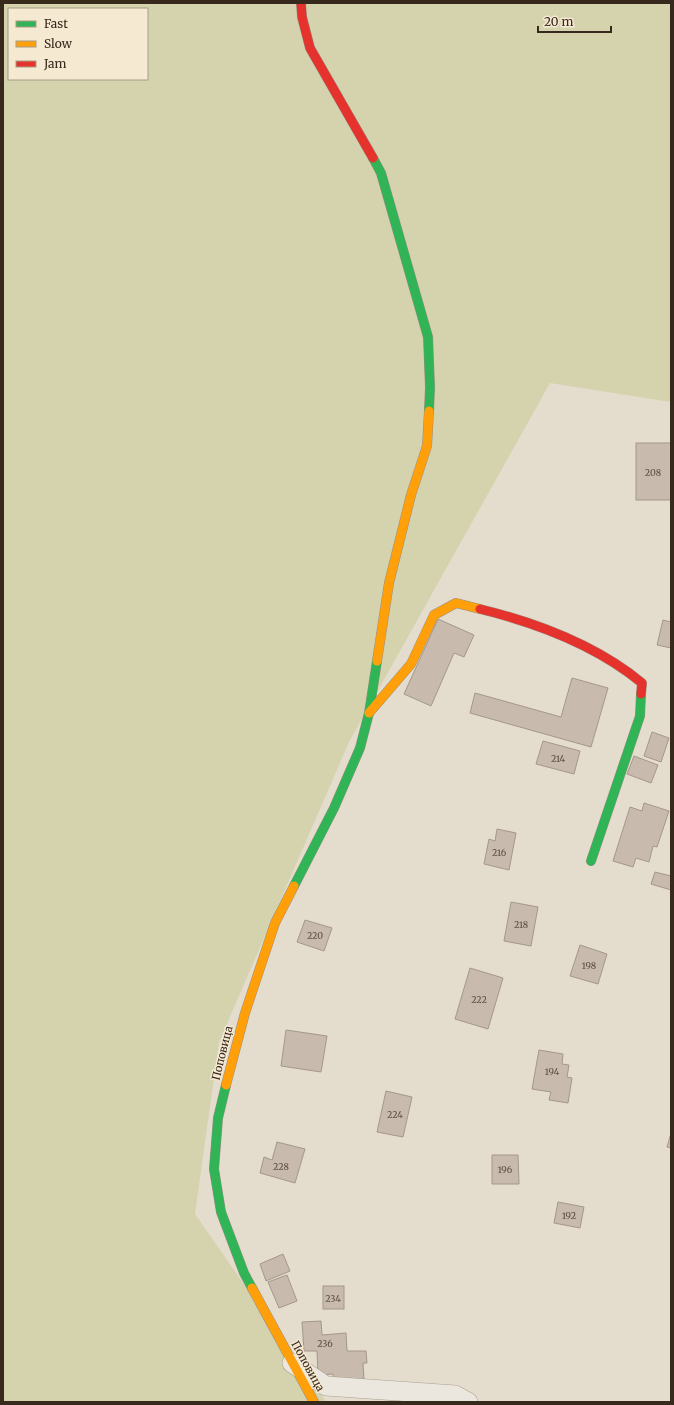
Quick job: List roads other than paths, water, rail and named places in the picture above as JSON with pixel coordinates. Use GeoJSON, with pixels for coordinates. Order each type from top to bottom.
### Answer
{"type":"FeatureCollection","features":[{"type":"Feature","properties":{"kind":"street","name":"Поповица"},"geometry":{"type":"LineString","coordinates":[[301,3],[302,17],[310,48],[381,173],[428,337],[430,387],[427,446],[411,495],[389,583],[369,713],[360,748],[334,808],[275,923],[245,1013],[218,1118],[214,1169],[221,1212],[244,1273],[314,1402]]}},
{"type":"Feature","properties":{"kind":"street"},"geometry":{"type":"LineString","coordinates":[[369,713],[411,664],[434,615],[456,603],[509,616],[574,640],[624,668],[642,684],[640,716],[591,861]]}},
{"type":"Feature","properties":{"kind":"street"},"geometry":{"type":"LineString","coordinates":[[292,1363],[326,1386],[455,1395],[468,1402]]}}]}
